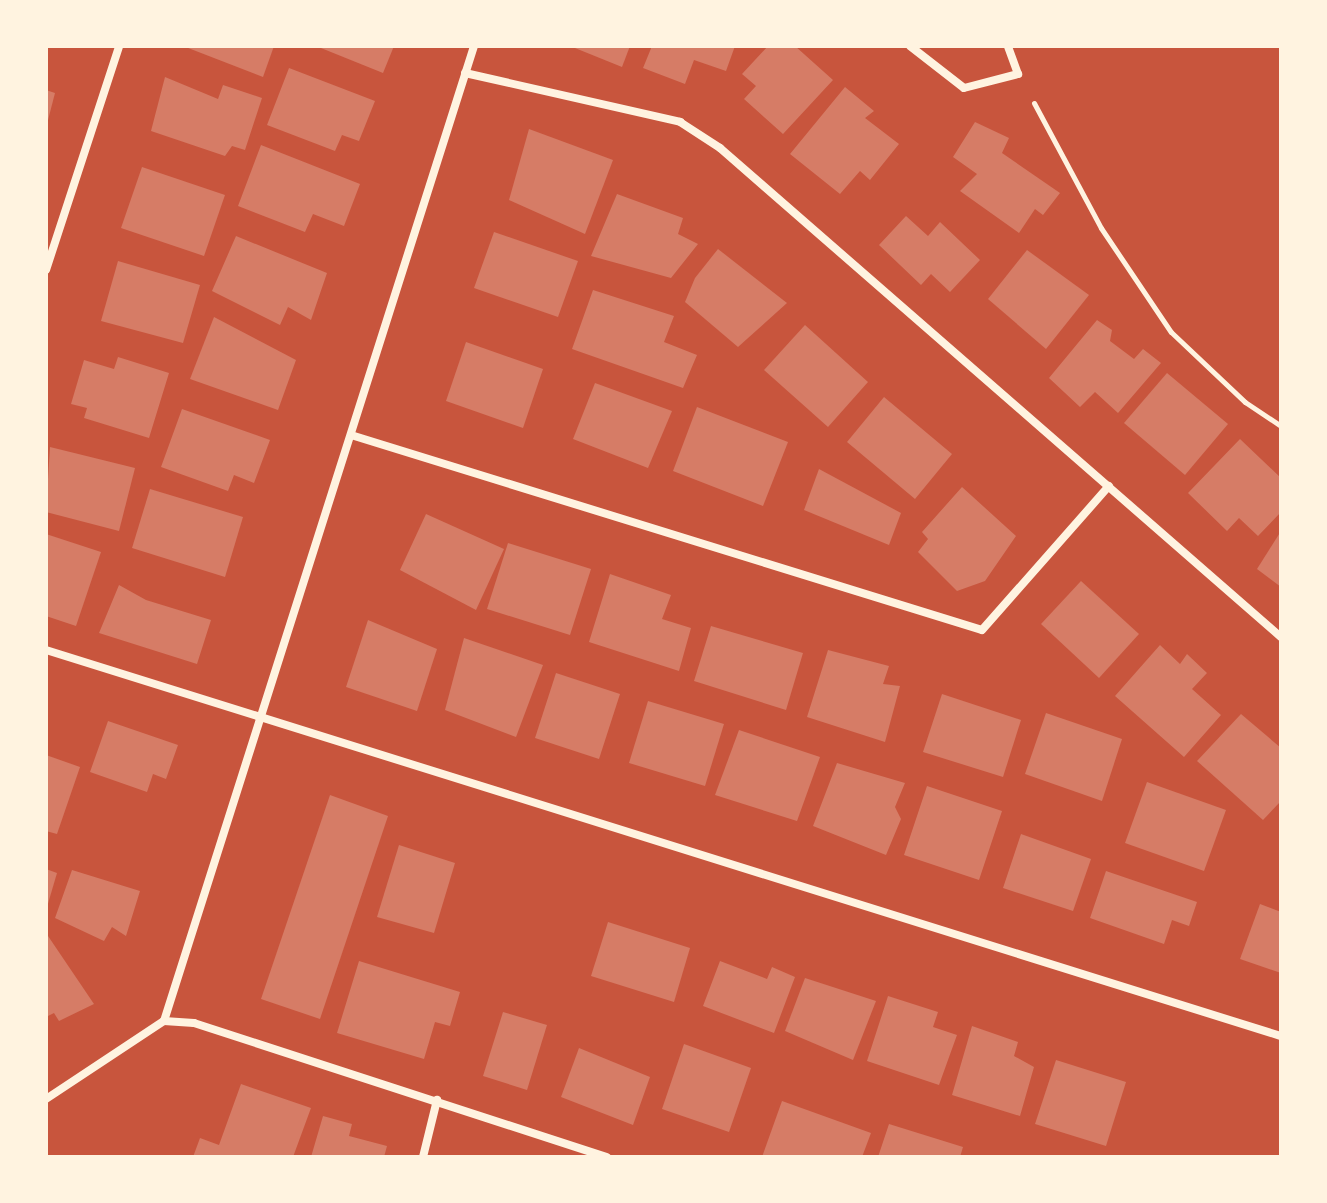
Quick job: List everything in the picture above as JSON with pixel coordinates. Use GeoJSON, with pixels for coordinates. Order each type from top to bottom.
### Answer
{"type":"FeatureCollection","features":[{"type":"Feature","properties":{"kind":"street"},"geometry":{"type":"LineString","coordinates":[[46,270],[119,46]]}},
{"type":"Feature","properties":{"kind":"street"},"geometry":{"type":"LineString","coordinates":[[164,1021],[474,46]]}},
{"type":"Feature","properties":{"kind":"street"},"geometry":{"type":"LineString","coordinates":[[910,46],[964,88],[1018,74],[1008,46]]}},
{"type":"Feature","properties":{"kind":"street"},"geometry":{"type":"LineString","coordinates":[[465,73],[680,122],[720,148],[1281,637]]}},
{"type":"Feature","properties":{"kind":"street"},"geometry":{"type":"LineString","coordinates":[[351,435],[982,630],[1109,486]]}},
{"type":"Feature","properties":{"kind":"street"},"geometry":{"type":"LineString","coordinates":[[46,650],[1281,1036]]}},
{"type":"Feature","properties":{"kind":"street"},"geometry":{"type":"LineString","coordinates":[[46,1099],[164,1021],[194,1023],[607,1157]]}},
{"type":"Feature","properties":{"kind":"street"},"geometry":{"type":"LineString","coordinates":[[423,1157],[437,1100]]}},
{"type":"Feature","properties":{"kind":"path"},"geometry":{"type":"LineString","coordinates":[[1018,74],[1101,228],[1171,332],[1245,402],[1281,426]]}},
{"type":"Feature","properties":{"kind":"building"},"geometry":{"type":"Polygon","coordinates":[[[183,46],[274,46],[263,77],[183,46]]]}},
{"type":"Feature","properties":{"kind":"building"},"geometry":{"type":"Polygon","coordinates":[[[316,46],[394,46],[383,73],[316,46]]]}},
{"type":"Feature","properties":{"kind":"building"},"geometry":{"type":"Polygon","coordinates":[[[570,46],[630,46],[622,67],[570,46]]]}},
{"type":"Feature","properties":{"kind":"building"},"geometry":{"type":"Polygon","coordinates":[[[652,46],[735,46],[726,71],[694,60],[685,84],[643,68],[652,46]]]}},
{"type":"Feature","properties":{"kind":"building"},"geometry":{"type":"Polygon","coordinates":[[[768,46],[795,46],[833,80],[783,134],[744,99],[756,86],[742,74],[768,46]]]}},
{"type":"Feature","properties":{"kind":"building"},"geometry":{"type":"Polygon","coordinates":[[[289,68],[375,101],[359,141],[342,135],[335,151],[267,125],[289,68]]]}},
{"type":"Feature","properties":{"kind":"building"},"geometry":{"type":"Polygon","coordinates":[[[165,77],[218,99],[223,85],[262,98],[245,150],[232,146],[225,156],[151,131],[165,77]]]}},
{"type":"Feature","properties":{"kind":"building"},"geometry":{"type":"Polygon","coordinates":[[[845,87],[874,111],[865,118],[899,144],[870,180],[860,171],[840,194],[790,154],[845,87]]]}},
{"type":"Feature","properties":{"kind":"building"},"geometry":{"type":"Polygon","coordinates":[[[46,90],[55,93],[47,124],[46,124],[46,90]]]}},
{"type":"Feature","properties":{"kind":"building"},"geometry":{"type":"Polygon","coordinates":[[[975,122],[1009,138],[1002,153],[1060,193],[1043,215],[1035,209],[1019,233],[960,191],[977,174],[953,157],[975,122]]]}},
{"type":"Feature","properties":{"kind":"building"},"geometry":{"type":"Polygon","coordinates":[[[529,129],[613,160],[585,234],[509,200],[529,129]]]}},
{"type":"Feature","properties":{"kind":"building"},"geometry":{"type":"Polygon","coordinates":[[[261,145],[360,184],[344,226],[313,214],[305,232],[238,206],[261,145]]]}},
{"type":"Feature","properties":{"kind":"building"},"geometry":{"type":"Polygon","coordinates":[[[142,167],[225,195],[204,256],[121,228],[142,167]]]}},
{"type":"Feature","properties":{"kind":"building"},"geometry":{"type":"Polygon","coordinates":[[[617,194],[683,218],[678,234],[698,244],[671,278],[591,256],[617,194]]]}},
{"type":"Feature","properties":{"kind":"building"},"geometry":{"type":"Polygon","coordinates":[[[906,216],[928,236],[940,222],[980,260],[950,292],[931,274],[921,285],[879,245],[906,216]]]}},
{"type":"Feature","properties":{"kind":"building"},"geometry":{"type":"Polygon","coordinates":[[[494,232],[578,261],[558,317],[474,288],[494,232]]]}},
{"type":"Feature","properties":{"kind":"building"},"geometry":{"type":"Polygon","coordinates":[[[236,236],[327,273],[311,320],[288,307],[280,325],[212,291],[236,236]]]}},
{"type":"Feature","properties":{"kind":"building"},"geometry":{"type":"Polygon","coordinates":[[[718,249],[787,303],[738,347],[685,302],[695,278],[718,249]]]}},
{"type":"Feature","properties":{"kind":"building"},"geometry":{"type":"Polygon","coordinates":[[[1027,250],[1089,295],[1046,349],[988,299],[1027,250]]]}},
{"type":"Feature","properties":{"kind":"building"},"geometry":{"type":"Polygon","coordinates":[[[118,261],[200,285],[183,343],[101,321],[118,261]]]}},
{"type":"Feature","properties":{"kind":"building"},"geometry":{"type":"Polygon","coordinates":[[[593,290],[674,316],[664,342],[697,355],[683,388],[572,349],[593,290]]]}},
{"type":"Feature","properties":{"kind":"building"},"geometry":{"type":"Polygon","coordinates":[[[214,317],[296,360],[278,410],[190,379],[214,317]]]}},
{"type":"Feature","properties":{"kind":"building"},"geometry":{"type":"Polygon","coordinates":[[[1097,320],[1112,330],[1110,341],[1134,359],[1143,349],[1161,363],[1118,413],[1095,392],[1080,407],[1049,378],[1097,320]]]}},
{"type":"Feature","properties":{"kind":"building"},"geometry":{"type":"Polygon","coordinates":[[[805,325],[868,382],[828,427],[764,370],[805,325]]]}},
{"type":"Feature","properties":{"kind":"building"},"geometry":{"type":"Polygon","coordinates":[[[466,342],[543,369],[523,428],[446,401],[466,342]]]}},
{"type":"Feature","properties":{"kind":"building"},"geometry":{"type":"Polygon","coordinates":[[[118,357],[169,373],[149,438],[84,418],[87,408],[71,404],[84,360],[114,369],[118,357]]]}},
{"type":"Feature","properties":{"kind":"building"},"geometry":{"type":"Polygon","coordinates":[[[1167,373],[1228,424],[1185,475],[1124,423],[1167,373]]]}},
{"type":"Feature","properties":{"kind":"building"},"geometry":{"type":"Polygon","coordinates":[[[595,383],[672,411],[648,468],[573,439],[595,383]]]}},
{"type":"Feature","properties":{"kind":"building"},"geometry":{"type":"Polygon","coordinates":[[[884,397],[952,454],[915,499],[847,442],[884,397]]]}},
{"type":"Feature","properties":{"kind":"building"},"geometry":{"type":"Polygon","coordinates":[[[697,407],[788,442],[763,506],[673,471],[697,407]]]}},
{"type":"Feature","properties":{"kind":"building"},"geometry":{"type":"Polygon","coordinates":[[[182,409],[270,440],[254,483],[234,475],[228,491],[161,467],[182,409]]]}},
{"type":"Feature","properties":{"kind":"building"},"geometry":{"type":"Polygon","coordinates":[[[1240,439],[1281,478],[1281,512],[1258,536],[1239,518],[1227,531],[1188,493],[1240,439]]]}},
{"type":"Feature","properties":{"kind":"building"},"geometry":{"type":"Polygon","coordinates":[[[50,447],[135,468],[119,531],[46,512],[50,447]]]}},
{"type":"Feature","properties":{"kind":"building"},"geometry":{"type":"Polygon","coordinates":[[[819,469],[901,513],[889,545],[804,510],[819,469]]]}},
{"type":"Feature","properties":{"kind":"building"},"geometry":{"type":"Polygon","coordinates":[[[962,487],[1016,536],[985,581],[957,591],[918,552],[928,539],[922,532],[962,487]]]}},
{"type":"Feature","properties":{"kind":"building"},"geometry":{"type":"Polygon","coordinates":[[[150,489],[243,517],[225,577],[132,548],[150,489]]]}},
{"type":"Feature","properties":{"kind":"building"},"geometry":{"type":"Polygon","coordinates":[[[426,514],[504,549],[476,610],[400,570],[426,514]]]}},
{"type":"Feature","properties":{"kind":"building"},"geometry":{"type":"Polygon","coordinates":[[[1281,531],[1281,587],[1257,569],[1281,531]]]}},
{"type":"Feature","properties":{"kind":"building"},"geometry":{"type":"Polygon","coordinates":[[[46,534],[101,552],[76,626],[46,616],[46,534]]]}},
{"type":"Feature","properties":{"kind":"building"},"geometry":{"type":"Polygon","coordinates":[[[508,543],[591,569],[570,635],[487,609],[508,543]]]}},
{"type":"Feature","properties":{"kind":"building"},"geometry":{"type":"Polygon","coordinates":[[[610,574],[671,595],[662,619],[691,628],[679,671],[589,642],[610,574]]]}},
{"type":"Feature","properties":{"kind":"building"},"geometry":{"type":"Polygon","coordinates":[[[1081,581],[1139,634],[1099,678],[1041,624],[1081,581]]]}},
{"type":"Feature","properties":{"kind":"building"},"geometry":{"type":"Polygon","coordinates":[[[119,585],[146,600],[211,620],[197,664],[99,633],[119,585]]]}},
{"type":"Feature","properties":{"kind":"building"},"geometry":{"type":"Polygon","coordinates":[[[368,620],[437,649],[417,711],[346,687],[368,620]]]}},
{"type":"Feature","properties":{"kind":"building"},"geometry":{"type":"Polygon","coordinates":[[[711,626],[803,653],[786,710],[694,681],[711,626]]]}},
{"type":"Feature","properties":{"kind":"building"},"geometry":{"type":"Polygon","coordinates":[[[464,638],[543,665],[516,737],[445,710],[464,638]]]}},
{"type":"Feature","properties":{"kind":"building"},"geometry":{"type":"Polygon","coordinates":[[[1160,645],[1180,664],[1187,654],[1207,673],[1192,689],[1221,715],[1184,757],[1115,696],[1160,645]]]}},
{"type":"Feature","properties":{"kind":"building"},"geometry":{"type":"Polygon","coordinates":[[[828,650],[889,666],[883,684],[900,686],[885,742],[807,717],[828,650]]]}},
{"type":"Feature","properties":{"kind":"building"},"geometry":{"type":"Polygon","coordinates":[[[556,673],[620,694],[599,759],[535,738],[556,673]]]}},
{"type":"Feature","properties":{"kind":"building"},"geometry":{"type":"Polygon","coordinates":[[[942,694],[1021,720],[1003,777],[923,752],[942,694]]]}},
{"type":"Feature","properties":{"kind":"building"},"geometry":{"type":"Polygon","coordinates":[[[648,701],[724,724],[705,786],[629,763],[648,701]]]}},
{"type":"Feature","properties":{"kind":"building"},"geometry":{"type":"Polygon","coordinates":[[[1046,713],[1122,739],[1102,801],[1025,774],[1046,713]]]}},
{"type":"Feature","properties":{"kind":"building"},"geometry":{"type":"Polygon","coordinates":[[[1241,714],[1281,748],[1281,801],[1263,820],[1197,761],[1241,714]]]}},
{"type":"Feature","properties":{"kind":"building"},"geometry":{"type":"Polygon","coordinates":[[[108,721],[178,745],[166,779],[153,774],[147,792],[90,772],[108,721]]]}},
{"type":"Feature","properties":{"kind":"building"},"geometry":{"type":"Polygon","coordinates":[[[739,730],[820,757],[797,821],[715,795],[739,730]]]}},
{"type":"Feature","properties":{"kind":"building"},"geometry":{"type":"Polygon","coordinates":[[[46,755],[80,767],[57,834],[46,831],[46,755]]]}},
{"type":"Feature","properties":{"kind":"building"},"geometry":{"type":"Polygon","coordinates":[[[837,763],[905,783],[895,807],[901,819],[886,855],[813,826],[837,763]]]}},
{"type":"Feature","properties":{"kind":"building"},"geometry":{"type":"Polygon","coordinates":[[[1147,782],[1226,810],[1204,871],[1125,843],[1147,782]]]}},
{"type":"Feature","properties":{"kind":"building"},"geometry":{"type":"Polygon","coordinates":[[[927,786],[1002,811],[979,880],[904,855],[927,786]]]}},
{"type":"Feature","properties":{"kind":"building"},"geometry":{"type":"Polygon","coordinates":[[[330,795],[388,816],[320,1019],[261,999],[330,795]]]}},
{"type":"Feature","properties":{"kind":"building"},"geometry":{"type":"Polygon","coordinates":[[[1021,834],[1091,859],[1073,911],[1003,888],[1021,834]]]}},
{"type":"Feature","properties":{"kind":"building"},"geometry":{"type":"Polygon","coordinates":[[[399,845],[455,863],[434,933],[377,917],[399,845]]]}},
{"type":"Feature","properties":{"kind":"building"},"geometry":{"type":"Polygon","coordinates":[[[46,869],[57,873],[47,907],[46,907],[46,869]]]}},
{"type":"Feature","properties":{"kind":"building"},"geometry":{"type":"Polygon","coordinates":[[[72,870],[140,891],[126,936],[112,927],[104,941],[55,918],[72,870]]]}},
{"type":"Feature","properties":{"kind":"building"},"geometry":{"type":"Polygon","coordinates":[[[1106,871],[1197,902],[1189,926],[1172,920],[1164,944],[1090,918],[1106,871]]]}},
{"type":"Feature","properties":{"kind":"building"},"geometry":{"type":"Polygon","coordinates":[[[1260,904],[1281,912],[1281,973],[1240,959],[1260,904]]]}},
{"type":"Feature","properties":{"kind":"building"},"geometry":{"type":"Polygon","coordinates":[[[608,922],[690,948],[674,1002],[591,976],[608,922]]]}},
{"type":"Feature","properties":{"kind":"building"},"geometry":{"type":"Polygon","coordinates":[[[46,933],[94,1004],[59,1021],[54,1013],[46,1017],[46,933]]]}},
{"type":"Feature","properties":{"kind":"building"},"geometry":{"type":"Polygon","coordinates":[[[359,961],[460,992],[450,1026],[435,1022],[424,1059],[337,1033],[359,961]]]}},
{"type":"Feature","properties":{"kind":"building"},"geometry":{"type":"Polygon","coordinates":[[[720,961],[767,979],[772,967],[795,977],[774,1033],[703,1006],[720,961]]]}},
{"type":"Feature","properties":{"kind":"building"},"geometry":{"type":"Polygon","coordinates":[[[805,978],[876,1001],[853,1060],[785,1031],[805,978]]]}},
{"type":"Feature","properties":{"kind":"building"},"geometry":{"type":"Polygon","coordinates":[[[888,996],[938,1012],[933,1027],[957,1035],[939,1085],[867,1061],[888,996]]]}},
{"type":"Feature","properties":{"kind":"building"},"geometry":{"type":"Polygon","coordinates":[[[503,1012],[547,1025],[527,1090],[483,1076],[503,1012]]]}},
{"type":"Feature","properties":{"kind":"building"},"geometry":{"type":"Polygon","coordinates":[[[972,1026],[1018,1042],[1014,1056],[1034,1067],[1020,1116],[952,1095],[972,1026]]]}},
{"type":"Feature","properties":{"kind":"building"},"geometry":{"type":"Polygon","coordinates":[[[684,1044],[751,1068],[729,1132],[662,1109],[684,1044]]]}},
{"type":"Feature","properties":{"kind":"building"},"geometry":{"type":"Polygon","coordinates":[[[579,1048],[650,1077],[633,1125],[561,1097],[579,1048]]]}},
{"type":"Feature","properties":{"kind":"building"},"geometry":{"type":"Polygon","coordinates":[[[1056,1060],[1126,1082],[1106,1146],[1035,1124],[1056,1060]]]}},
{"type":"Feature","properties":{"kind":"building"},"geometry":{"type":"Polygon","coordinates":[[[241,1084],[311,1108],[293,1157],[193,1157],[200,1138],[219,1145],[241,1084]]]}},
{"type":"Feature","properties":{"kind":"building"},"geometry":{"type":"Polygon","coordinates":[[[782,1101],[871,1133],[862,1157],[762,1157],[782,1101]]]}},
{"type":"Feature","properties":{"kind":"building"},"geometry":{"type":"Polygon","coordinates":[[[323,1116],[352,1124],[349,1136],[387,1146],[384,1157],[311,1157],[323,1116]]]}},
{"type":"Feature","properties":{"kind":"building"},"geometry":{"type":"Polygon","coordinates":[[[889,1124],[963,1147],[960,1157],[878,1157],[889,1124]]]}}]}
